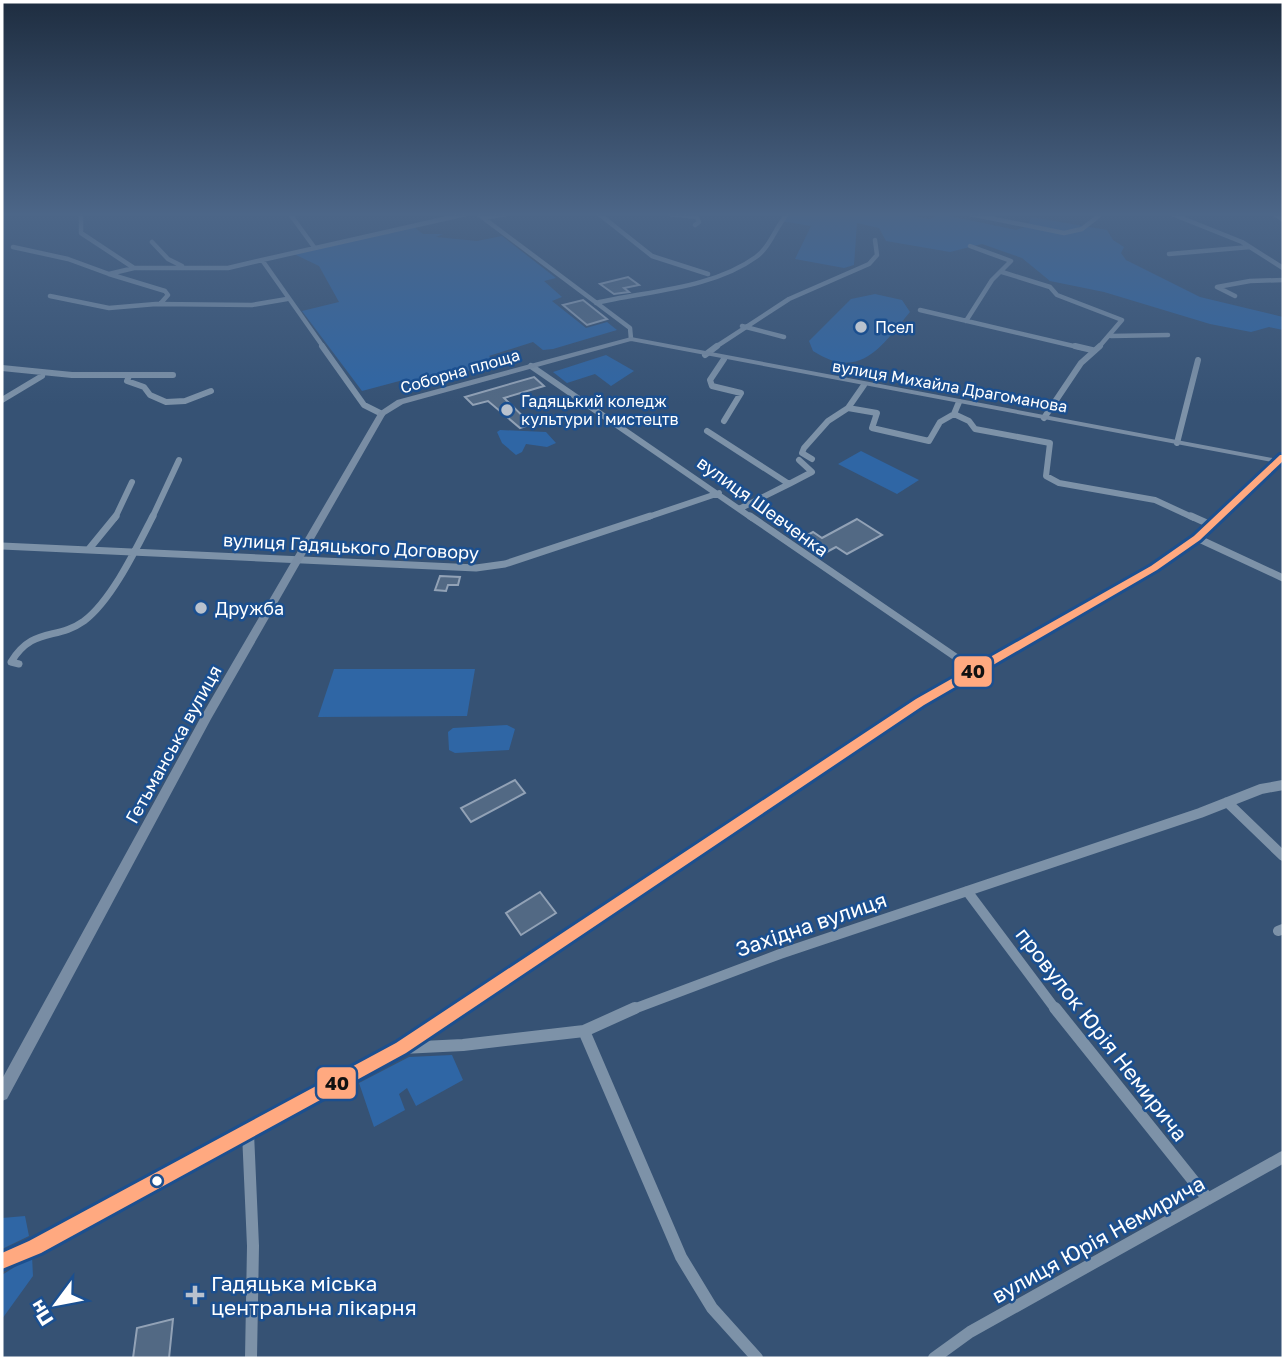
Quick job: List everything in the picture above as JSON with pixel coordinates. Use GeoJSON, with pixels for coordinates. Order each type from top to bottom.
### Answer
{"type":"FeatureCollection","features":[{"type":"Feature","properties":{"kind":"street"},"geometry":{"type":"LineString","coordinates":[[118,277],[165,291],[168,295],[160,304]]}},
{"type":"Feature","properties":{"kind":"street"},"geometry":{"type":"LineString","coordinates":[[273,277],[364,405],[379,418]]}},
{"type":"Feature","properties":{"kind":"street"},"geometry":{"type":"LineString","coordinates":[[562,277],[629,328],[633,334],[631,339]]}},
{"type":"Feature","properties":{"kind":"street"},"geometry":{"type":"LineString","coordinates":[[596,303],[701,277]]}},
{"type":"Feature","properties":{"kind":"street"},"geometry":{"type":"LineString","coordinates":[[705,355],[742,326],[835,277]]}},
{"type":"Feature","properties":{"kind":"street"},"geometry":{"type":"LineString","coordinates":[[966,321],[995,277]]}},
{"type":"Feature","properties":{"kind":"street"},"geometry":{"type":"LineString","coordinates":[[1019,277],[1050,287],[1056,290],[1054,294],[1063,298],[1121,318],[1111,336],[1092,350],[1044,418]]}},
{"type":"Feature","properties":{"kind":"street"},"geometry":{"type":"LineString","coordinates":[[1235,296],[1217,287],[1250,281],[1283,280]]}},
{"type":"Feature","properties":{"kind":"street"},"geometry":{"type":"LineString","coordinates":[[50,296],[60,296],[87,307],[105,309],[160,304],[245,308],[286,299]]}},
{"type":"Feature","properties":{"kind":"street"},"geometry":{"type":"LineString","coordinates":[[920,310],[1092,350]]}},
{"type":"Feature","properties":{"kind":"street"},"geometry":{"type":"LineString","coordinates":[[742,326],[784,337]]}},
{"type":"Feature","properties":{"kind":"street"},"geometry":{"type":"LineString","coordinates":[[1111,336],[1168,335]]}},
{"type":"Feature","properties":{"kind":"street","name":"вулиця Михайла Драгоманова"},"geometry":{"type":"LineString","coordinates":[[618,341],[631,339],[724,359],[1282,460]]}},
{"type":"Feature","properties":{"kind":"street","name":"Соборна площа"},"geometry":{"type":"LineString","coordinates":[[379,418],[400,402],[618,341]]}},
{"type":"Feature","properties":{"kind":"street"},"geometry":{"type":"LineString","coordinates":[[724,359],[710,380],[712,386],[741,393],[724,421]]}},
{"type":"Feature","properties":{"kind":"street"},"geometry":{"type":"LineString","coordinates":[[1177,443],[1198,360]]}},
{"type":"Feature","properties":{"kind":"street","name":"вулиця Шевченка"},"geometry":{"type":"LineString","coordinates":[[531,366],[741,508],[826,571],[976,671]]}},
{"type":"Feature","properties":{"kind":"street"},"geometry":{"type":"LineString","coordinates":[[2,368],[42,376],[167,378],[173,375]]}},
{"type":"Feature","properties":{"kind":"street"},"geometry":{"type":"LineString","coordinates":[[2,400],[42,376]]}},
{"type":"Feature","properties":{"kind":"street"},"geometry":{"type":"LineString","coordinates":[[129,376],[127,381],[144,387],[148,394],[160,402],[196,398],[211,391]]}},
{"type":"Feature","properties":{"kind":"street"},"geometry":{"type":"LineString","coordinates":[[811,459],[802,453],[804,448],[828,421],[848,408],[864,385]]}},
{"type":"Feature","properties":{"kind":"street"},"geometry":{"type":"LineString","coordinates":[[848,408],[877,413],[872,428],[929,441],[940,422],[954,415],[959,402]]}},
{"type":"Feature","properties":{"kind":"street"},"geometry":{"type":"LineString","coordinates":[[954,415],[970,421],[975,429],[1050,443],[1046,475],[1059,483],[1155,500],[1211,525]]}},
{"type":"Feature","properties":{"kind":"street","name":"Гетьманська вулиця"},"geometry":{"type":"LineString","coordinates":[[2,1091],[296,560],[379,418]]}},
{"type":"Feature","properties":{"kind":"street"},"geometry":{"type":"LineString","coordinates":[[706,431],[789,484]]}},
{"type":"Feature","properties":{"kind":"street"},"geometry":{"type":"LineString","coordinates":[[19,664],[11,662],[25,641],[50,630],[72,626],[92,615],[136,551],[179,460]]}},
{"type":"Feature","properties":{"kind":"street"},"geometry":{"type":"LineString","coordinates":[[741,508],[812,472],[799,460]]}},
{"type":"Feature","properties":{"kind":"street"},"geometry":{"type":"LineString","coordinates":[[2,1261],[20,1255],[401,1048],[920,702],[1154,568],[1197,538],[1282,460]]}},
{"type":"Feature","properties":{"kind":"street"},"geometry":{"type":"LineString","coordinates":[[89,549],[113,523],[132,482]]}},
{"type":"Feature","properties":{"kind":"street","name":"вулиця Гадяцького Договору"},"geometry":{"type":"LineString","coordinates":[[2,546],[491,567],[719,493]]}},
{"type":"Feature","properties":{"kind":"street"},"geometry":{"type":"LineString","coordinates":[[1197,538],[1283,578]]}},
{"type":"Feature","properties":{"kind":"street","name":"Західна вулиця"},"geometry":{"type":"LineString","coordinates":[[401,1048],[463,1045],[584,1031],[630,1010],[780,954],[1261,789],[1283,785]]}},
{"type":"Feature","properties":{"kind":"street"},"geometry":{"type":"LineString","coordinates":[[1227,802],[1283,856]]}},
{"type":"Feature","properties":{"kind":"street","name":"провулок Юрія Немирича"},"geometry":{"type":"LineString","coordinates":[[967,891],[1050,1002],[1208,1199]]}},
{"type":"Feature","properties":{"kind":"street"},"geometry":{"type":"LineString","coordinates":[[584,1031],[681,1257],[712,1308],[757,1358]]}},
{"type":"Feature","properties":{"kind":"street"},"geometry":{"type":"LineString","coordinates":[[248,1133],[253,1246],[251,1358]]}},
{"type":"Feature","properties":{"kind":"street","name":"вулиця Юрія Немирича"},"geometry":{"type":"LineString","coordinates":[[934,1358],[970,1332],[1283,1157]]}},
{"type":"Feature","properties":{"kind":"shaded area"},"geometry":{"type":"Polygon","coordinates":[[[325,277],[555,277],[544,281],[562,297],[552,301],[586,328],[607,322],[617,330],[553,349],[543,350],[533,342],[489,356],[496,363],[415,386],[407,379],[362,391],[302,311],[339,302],[325,277]]]}},
{"type":"Feature","properties":{"kind":"shaded area"},"geometry":{"type":"Polygon","coordinates":[[[1046,277],[1161,277],[1200,297],[1283,317],[1283,330],[1269,327],[1251,332],[1210,324],[1104,292],[1050,281],[1046,277]]]}},
{"type":"Feature","properties":{"kind":"shaded area","name":"Псел"},"geometry":{"type":"Polygon","coordinates":[[[875,294],[902,300],[910,312],[880,347],[869,356],[844,363],[830,360],[813,351],[809,341],[851,299],[875,294]]]}},
{"type":"Feature","properties":{"kind":"shaded area"},"geometry":{"type":"Polygon","coordinates":[[[606,355],[634,371],[611,386],[595,374],[567,383],[553,372],[606,355]]]}},
{"type":"Feature","properties":{"kind":"shaded area"},"geometry":{"type":"Polygon","coordinates":[[[497,432],[546,432],[556,443],[547,447],[526,444],[522,452],[516,455],[502,443],[497,432]]]}},
{"type":"Feature","properties":{"kind":"shaded area"},"geometry":{"type":"Polygon","coordinates":[[[861,451],[919,480],[897,494],[838,464],[861,451]]]}},
{"type":"Feature","properties":{"kind":"shaded area"},"geometry":{"type":"Polygon","coordinates":[[[334,669],[475,669],[467,716],[318,717],[334,669]]]}},
{"type":"Feature","properties":{"kind":"shaded area"},"geometry":{"type":"Polygon","coordinates":[[[507,725],[515,729],[509,750],[455,753],[449,750],[448,732],[453,728],[507,725]]]}},
{"type":"Feature","properties":{"kind":"shaded area"},"geometry":{"type":"Polygon","coordinates":[[[452,1055],[463,1080],[416,1106],[407,1088],[399,1094],[405,1110],[374,1127],[359,1083],[409,1057],[452,1055]]]}},
{"type":"Feature","properties":{"kind":"shaded area"},"geometry":{"type":"Polygon","coordinates":[[[25,1216],[29,1236],[2,1249],[2,1218],[25,1216]]]}},
{"type":"Feature","properties":{"kind":"shaded area"},"geometry":{"type":"Polygon","coordinates":[[[32,1256],[33,1276],[2,1319],[2,1275],[32,1256]]]}},
{"type":"Feature","properties":{"kind":"building"},"geometry":{"type":"Polygon","coordinates":[[[629,277],[639,285],[624,288],[629,292],[614,294],[600,284],[629,277]]]}},
{"type":"Feature","properties":{"kind":"building"},"geometry":{"type":"Polygon","coordinates":[[[583,300],[607,319],[587,325],[563,305],[583,300]]]}},
{"type":"Feature","properties":{"kind":"building","name":"Гадяцький коледж культури і мистецтв"},"geometry":{"type":"Polygon","coordinates":[[[534,377],[544,386],[504,398],[531,424],[520,428],[488,401],[473,405],[465,397],[534,377]]]}},
{"type":"Feature","properties":{"kind":"building"},"geometry":{"type":"Polygon","coordinates":[[[857,519],[882,535],[847,554],[836,547],[823,554],[800,539],[813,532],[822,538],[857,519]]]}},
{"type":"Feature","properties":{"kind":"building"},"geometry":{"type":"Polygon","coordinates":[[[440,576],[460,577],[458,585],[448,585],[446,591],[435,590],[440,576]]]}},
{"type":"Feature","properties":{"kind":"building"},"geometry":{"type":"Polygon","coordinates":[[[515,780],[525,793],[471,822],[461,808],[515,780]]]}},
{"type":"Feature","properties":{"kind":"building"},"geometry":{"type":"Polygon","coordinates":[[[540,892],[556,913],[521,935],[506,913],[540,892]]]}},
{"type":"Feature","properties":{"kind":"building"},"geometry":{"type":"Polygon","coordinates":[[[173,1319],[169,1358],[133,1358],[137,1328],[173,1319]]]}},
{"type":"Feature","properties":{"kind":"transit line","name":"40"},"geometry":{"type":"LineString","coordinates":[[2,1261],[35,1247],[401,1048],[920,702],[1154,568],[1197,538],[1283,457]]}},
{"type":"Feature","properties":{"kind":"place","name":"Псел"},"geometry":{"type":"Point","coordinates":[861,327]}},
{"type":"Feature","properties":{"kind":"place","name":"Гадяцький коледж культури і мистецтв"},"geometry":{"type":"Point","coordinates":[507,410]}},
{"type":"Feature","properties":{"kind":"place","name":"Дружба"},"geometry":{"type":"Point","coordinates":[201,608]}},
{"type":"Feature","properties":{"kind":"place","name":"Гадяцька міська центральна лікарня"},"geometry":{"type":"Point","coordinates":[195,1295]}}]}
